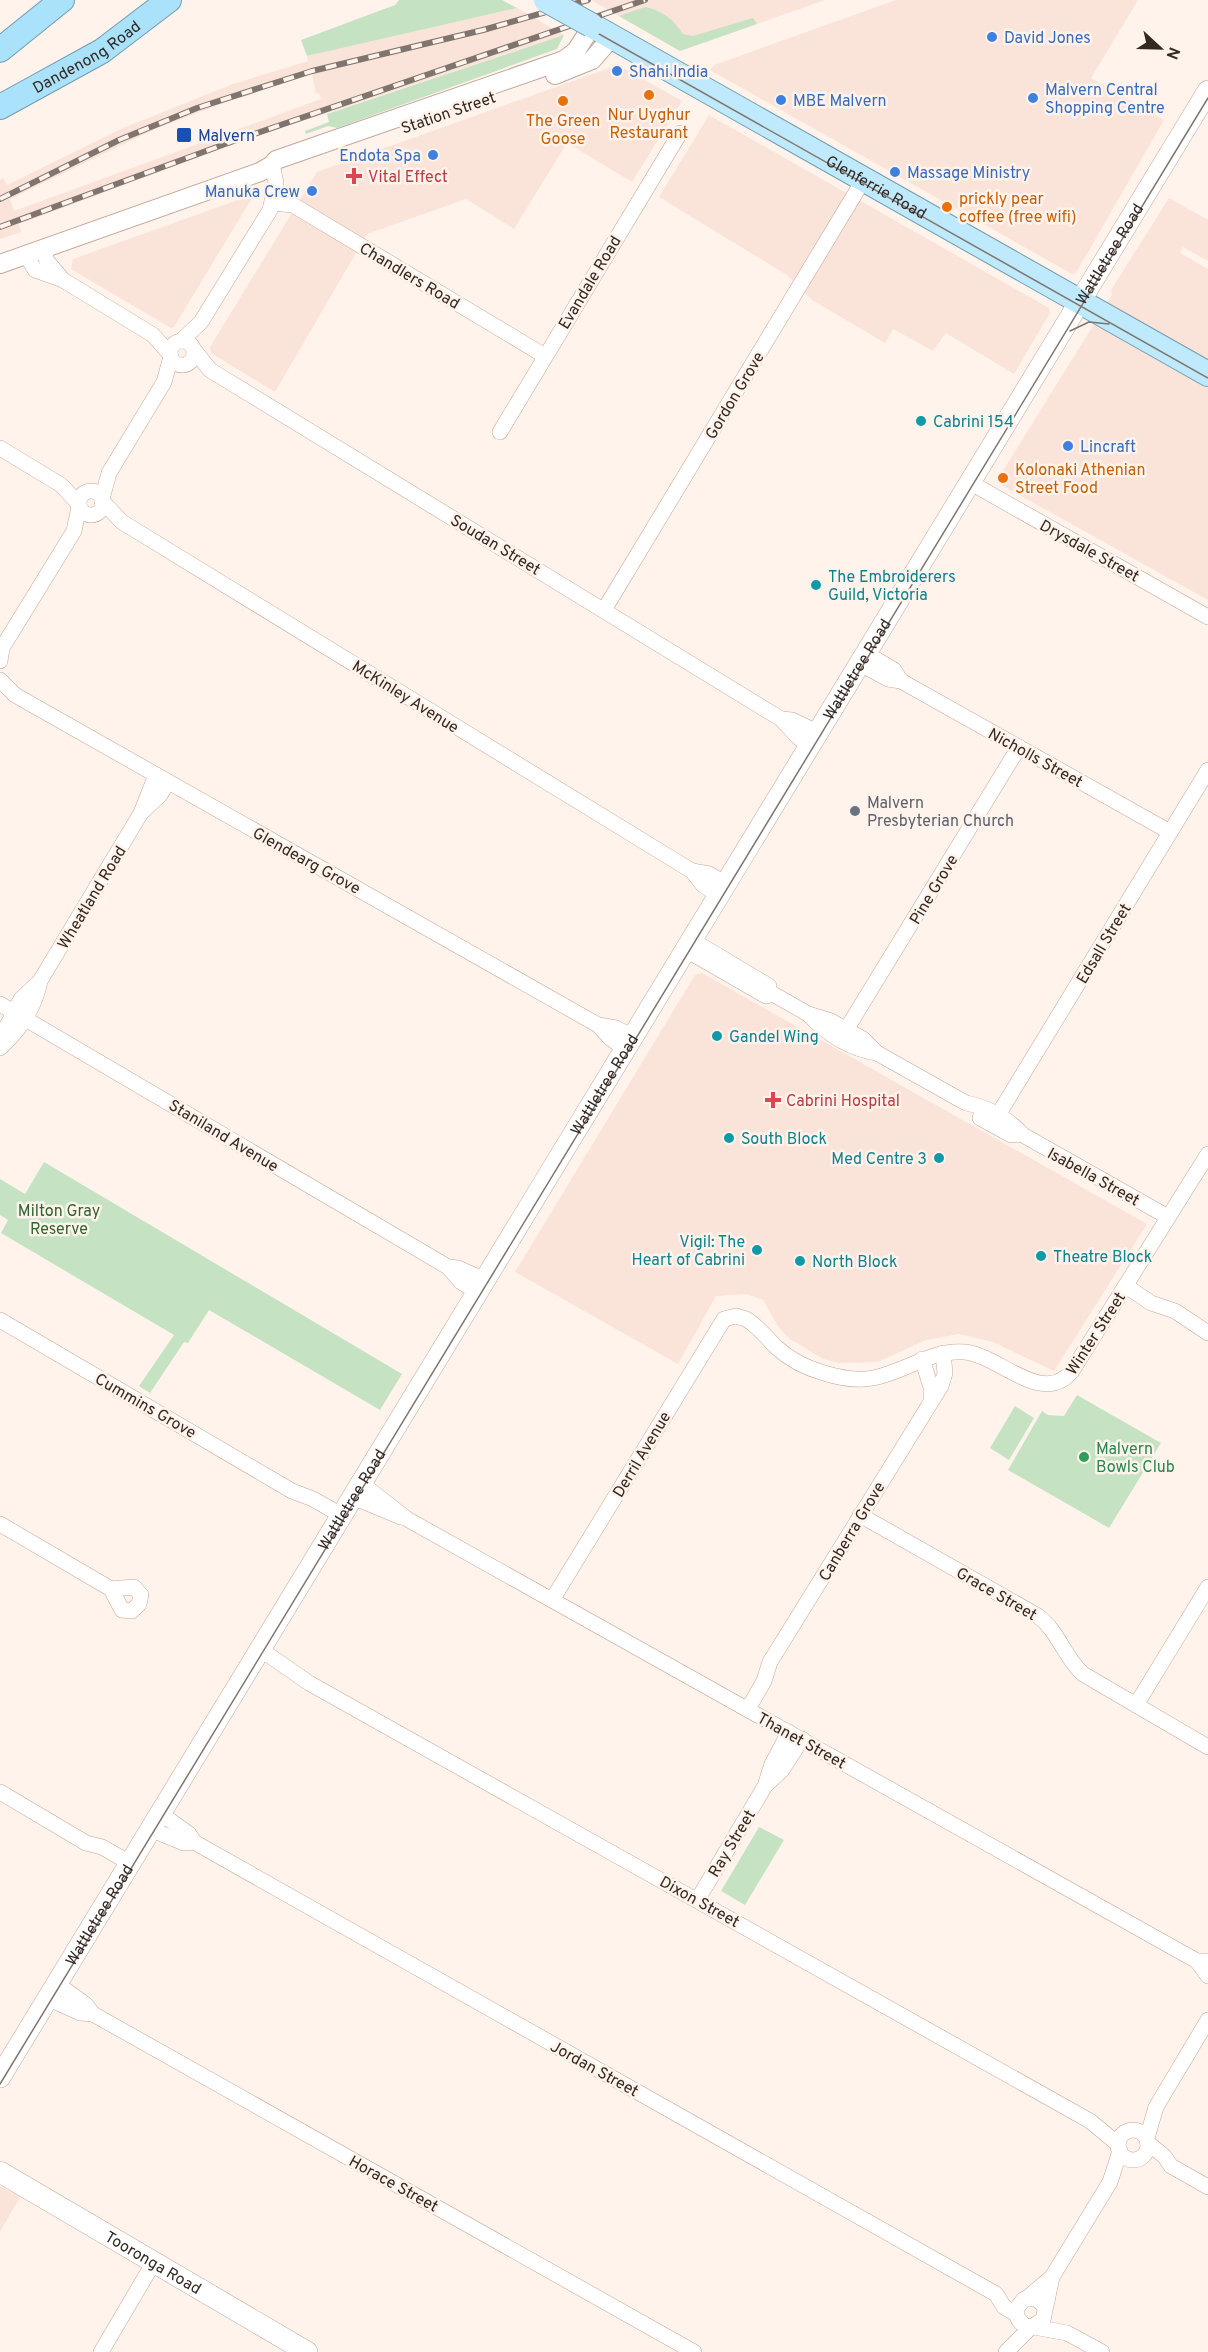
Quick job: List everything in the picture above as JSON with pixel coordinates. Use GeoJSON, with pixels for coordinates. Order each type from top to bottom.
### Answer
{"type":"FeatureCollection","features":[{"type":"Feature","properties":{"kind":"highway"},"geometry":{"type":"LineString","coordinates":[[0,50],[62,0]]}},
{"type":"Feature","properties":{"kind":"highway","name":"Dandenong Road"},"geometry":{"type":"LineString","coordinates":[[2,104],[102,51],[169,0]]}},
{"type":"Feature","properties":{"kind":"main road","name":"Glenferrie Road"},"geometry":{"type":"LineString","coordinates":[[546,0],[1208,374]]}},
{"type":"Feature","properties":{"kind":"main road","name":"Wattletree Road"},"geometry":{"type":"LineString","coordinates":[[0,2077],[1208,92]]}},
{"type":"Feature","properties":{"kind":"main road","name":"Tooronga Road"},"geometry":{"type":"LineString","coordinates":[[0,2172],[307,2352]]}},
{"type":"Feature","properties":{"kind":"street","name":"Station Street"},"geometry":{"type":"LineString","coordinates":[[0,264],[266,169],[280,167],[356,144],[567,59],[598,29]]}},
{"type":"Feature","properties":{"kind":"street","name":"Evandale Road"},"geometry":{"type":"LineString","coordinates":[[500,432],[680,133]]}},
{"type":"Feature","properties":{"kind":"street"},"geometry":{"type":"LineString","coordinates":[[1,653],[74,531],[82,527],[100,478],[109,473],[201,322],[273,197],[276,175],[266,169]]}},
{"type":"Feature","properties":{"kind":"street","name":"Gordon Grove"},"geometry":{"type":"LineString","coordinates":[[604,610],[864,179]]}},
{"type":"Feature","properties":{"kind":"street","name":"Chandlers Road"},"geometry":{"type":"LineString","coordinates":[[273,197],[293,205],[544,356]]}},
{"type":"Feature","properties":{"kind":"street"},"geometry":{"type":"LineString","coordinates":[[35,252],[47,261],[63,280],[182,353]]}},
{"type":"Feature","properties":{"kind":"street","name":"Soudan Street"},"geometry":{"type":"LineString","coordinates":[[182,353],[781,719],[799,738],[814,739]]}},
{"type":"Feature","properties":{"kind":"street"},"geometry":{"type":"LineString","coordinates":[[0,448],[91,503]]}},
{"type":"Feature","properties":{"kind":"street","name":"Drysdale Street"},"geometry":{"type":"LineString","coordinates":[[971,483],[1208,617]]}},
{"type":"Feature","properties":{"kind":"street","name":"McKinley Avenue"},"geometry":{"type":"LineString","coordinates":[[91,503],[692,871],[703,885],[722,890]]}},
{"type":"Feature","properties":{"kind":"street","name":"Nicholls Street"},"geometry":{"type":"LineString","coordinates":[[863,659],[888,680],[901,681],[1170,832]]}},
{"type":"Feature","properties":{"kind":"street","name":"Glendearg Grove"},"geometry":{"type":"LineString","coordinates":[[0,680],[8,694],[162,778],[598,1025],[610,1038],[630,1043]]}},
{"type":"Feature","properties":{"kind":"street","name":"Pine Grove"},"geometry":{"type":"LineString","coordinates":[[846,1030],[1019,747]]}},
{"type":"Feature","properties":{"kind":"street","name":"Edsall Street"},"geometry":{"type":"LineString","coordinates":[[991,1118],[1208,770]]}},
{"type":"Feature","properties":{"kind":"street","name":"Wheatland Road"},"geometry":{"type":"LineString","coordinates":[[0,1039],[13,1011],[38,993],[40,981],[141,813],[160,795],[162,778]]}},
{"type":"Feature","properties":{"kind":"street","name":"Isabella Street"},"geometry":{"type":"LineString","coordinates":[[689,945],[766,996],[773,994],[808,1014],[832,1035],[859,1050],[877,1053]]}},
{"type":"Feature","properties":{"kind":"street","name":"Wheatland Road"},"geometry":{"type":"LineString","coordinates":[[0,1048],[13,1011]]}},
{"type":"Feature","properties":{"kind":"street","name":"Staniland Avenue"},"geometry":{"type":"LineString","coordinates":[[13,1011],[448,1267],[461,1282],[481,1286]]}},
{"type":"Feature","properties":{"kind":"street","name":"Isabella Street"},"geometry":{"type":"LineString","coordinates":[[808,1014],[831,1021],[863,1040],[877,1053],[966,1103],[982,1106],[991,1118],[1016,1126],[1021,1134],[1168,1217]]}},
{"type":"Feature","properties":{"kind":"street","name":"Winter Street"},"geometry":{"type":"LineString","coordinates":[[942,1353],[960,1352],[983,1356],[1040,1384],[1054,1385],[1063,1381],[1072,1371],[1208,1154]]}},
{"type":"Feature","properties":{"kind":"street"},"geometry":{"type":"LineString","coordinates":[[1126,1286],[1151,1303],[1175,1311],[1208,1334]]}},
{"type":"Feature","properties":{"kind":"street","name":"Derril Avenue"},"geometry":{"type":"LineString","coordinates":[[552,1600],[720,1323],[728,1316],[736,1316],[753,1323],[777,1348],[795,1361],[840,1377],[873,1378],[922,1359]]}},
{"type":"Feature","properties":{"kind":"street","name":"Cummins Grove"},"geometry":{"type":"LineString","coordinates":[[0,1320],[292,1491],[308,1507],[348,1505]]}},
{"type":"Feature","properties":{"kind":"street"},"geometry":{"type":"LineString","coordinates":[[931,1400],[931,1387],[922,1359],[942,1353]]}},
{"type":"Feature","properties":{"kind":"street","name":"Canberra Grove"},"geometry":{"type":"LineString","coordinates":[[743,1707],[756,1677],[770,1662],[944,1381],[942,1353]]}},
{"type":"Feature","properties":{"kind":"street","name":"Thanet Street"},"geometry":{"type":"LineString","coordinates":[[348,1505],[368,1506],[407,1519],[1202,1961],[1208,1976]]}},
{"type":"Feature","properties":{"kind":"street","name":"Grace Street"},"geometry":{"type":"LineString","coordinates":[[860,1515],[1038,1616],[1048,1624],[1068,1656],[1083,1674],[1208,1747]]}},
{"type":"Feature","properties":{"kind":"street"},"geometry":{"type":"LineString","coordinates":[[0,1524],[111,1589]]}},
{"type":"Feature","properties":{"kind":"street"},"geometry":{"type":"LineString","coordinates":[[1136,1705],[1208,1587]]}},
{"type":"Feature","properties":{"kind":"street","name":"Dixon Street"},"geometry":{"type":"LineString","coordinates":[[257,1653],[283,1674],[309,1683],[1124,2139]]}},
{"type":"Feature","properties":{"kind":"street","name":"Ray Street"},"geometry":{"type":"LineString","coordinates":[[698,1899],[765,1786],[772,1764],[795,1736]]}},
{"type":"Feature","properties":{"kind":"street"},"geometry":{"type":"LineString","coordinates":[[0,1792],[86,1843],[96,1855],[127,1868]]}},
{"type":"Feature","properties":{"kind":"street","name":"Jordan Street"},"geometry":{"type":"LineString","coordinates":[[155,1821],[184,1842],[194,1842],[996,2294],[1005,2307],[1017,2316]]}},
{"type":"Feature","properties":{"kind":"street","name":"Horace Street"},"geometry":{"type":"LineString","coordinates":[[52,1990],[80,2013],[93,2014],[694,2352]]}},
{"type":"Feature","properties":{"kind":"street"},"geometry":{"type":"LineString","coordinates":[[1110,2182],[1146,2152],[1156,2108],[1208,2020]]}},
{"type":"Feature","properties":{"kind":"street"},"geometry":{"type":"LineString","coordinates":[[1008,2348],[1018,2305],[1052,2277],[1110,2182],[1124,2139],[1156,2108]]}},
{"type":"Feature","properties":{"kind":"street"},"geometry":{"type":"LineString","coordinates":[[1124,2139],[1141,2132],[1171,2166],[1208,2187]]}},
{"type":"Feature","properties":{"kind":"street"},"geometry":{"type":"LineString","coordinates":[[1124,2139],[1126,2158],[1158,2166],[1171,2166]]}},
{"type":"Feature","properties":{"kind":"street"},"geometry":{"type":"LineString","coordinates":[[101,2352],[154,2262]]}},
{"type":"Feature","properties":{"kind":"street"},"geometry":{"type":"LineString","coordinates":[[1008,2348],[1043,2320],[1052,2277]]}},
{"type":"Feature","properties":{"kind":"street","name":"Jordan Street"},"geometry":{"type":"LineString","coordinates":[[996,2294],[1008,2293],[1026,2298]]}},
{"type":"Feature","properties":{"kind":"street"},"geometry":{"type":"LineString","coordinates":[[1026,2298],[1037,2299],[1061,2322],[1067,2333]]}},
{"type":"Feature","properties":{"kind":"street"},"geometry":{"type":"LineString","coordinates":[[1017,2316],[1023,2325],[1067,2333],[1101,2352]]}},
{"type":"Feature","properties":{"kind":"shaded area"},"geometry":{"type":"Polygon","coordinates":[[[591,0],[825,0],[680,51],[591,0]]]}},
{"type":"Feature","properties":{"kind":"shaded area"},"geometry":{"type":"Polygon","coordinates":[[[896,0],[1138,0],[1091,78],[1164,120],[1076,273],[1072,274],[710,70],[714,65],[896,0]]]}},
{"type":"Feature","properties":{"kind":"shaded area"},"geometry":{"type":"Polygon","coordinates":[[[517,8],[564,35],[245,140],[19,224],[21,232],[0,239],[0,180],[3,178],[7,185],[121,129],[233,84],[308,61],[307,56],[517,8]],[[312,74],[229,101],[155,129],[10,199],[14,211],[321,99],[319,93],[316,94],[312,74]]]}},
{"type":"Feature","properties":{"kind":"shaded area"},"geometry":{"type":"Polygon","coordinates":[[[618,65],[682,101],[632,182],[567,143],[514,229],[466,199],[367,234],[275,392],[211,353],[210,347],[317,172],[618,65]]]}},
{"type":"Feature","properties":{"kind":"shaded area"},"geometry":{"type":"Polygon","coordinates":[[[709,115],[1049,308],[1050,313],[1014,374],[946,333],[933,351],[893,329],[885,343],[812,300],[787,275],[659,197],[709,115]]]}},
{"type":"Feature","properties":{"kind":"shaded area"},"geometry":{"type":"Polygon","coordinates":[[[249,196],[252,198],[174,327],[171,328],[71,269],[73,259],[249,196]]]}},
{"type":"Feature","properties":{"kind":"shaded area"},"geometry":{"type":"Polygon","coordinates":[[[1169,198],[1208,220],[1208,261],[1183,247],[1180,253],[1208,269],[1208,600],[996,482],[1169,198]]]}},
{"type":"Feature","properties":{"kind":"shaded area","name":"Cabrini Hospital"},"geometry":{"type":"Polygon","coordinates":[[[702,973],[1147,1224],[1054,1371],[993,1342],[959,1334],[926,1340],[878,1362],[839,1363],[823,1359],[790,1339],[779,1328],[763,1300],[746,1294],[716,1296],[678,1364],[515,1272],[695,975],[702,973]]]}},
{"type":"Feature","properties":{"kind":"shaded area"},"geometry":{"type":"Polygon","coordinates":[[[0,2186],[20,2197],[0,2232],[0,2186]]]}},
{"type":"Feature","properties":{"kind":"green space"},"geometry":{"type":"Polygon","coordinates":[[[399,0],[502,0],[517,8],[307,56],[301,40],[395,5],[399,0]]]}},
{"type":"Feature","properties":{"kind":"green space"},"geometry":{"type":"Polygon","coordinates":[[[645,7],[662,13],[676,24],[683,34],[693,36],[753,18],[757,24],[680,51],[619,16],[645,7]]]}},
{"type":"Feature","properties":{"kind":"green space"},"geometry":{"type":"Polygon","coordinates":[[[564,35],[557,49],[337,128],[328,126],[306,134],[305,131],[329,122],[327,114],[564,35]]]}},
{"type":"Feature","properties":{"kind":"green space","name":"Milton Gray Reserve"},"geometry":{"type":"Polygon","coordinates":[[[44,1162],[402,1374],[380,1410],[209,1310],[188,1343],[184,1342],[150,1393],[139,1386],[174,1335],[1,1233],[8,1220],[0,1215],[0,1179],[25,1194],[44,1162]]]}},
{"type":"Feature","properties":{"kind":"green space","name":"Malvern Bowls Club"},"geometry":{"type":"Polygon","coordinates":[[[1077,1395],[1161,1443],[1109,1528],[1008,1470],[1042,1411],[1048,1415],[1064,1416],[1077,1395]]]}},
{"type":"Feature","properties":{"kind":"green space"},"geometry":{"type":"Polygon","coordinates":[[[1015,1406],[1034,1418],[1009,1460],[990,1448],[1015,1406]]]}},
{"type":"Feature","properties":{"kind":"green space"},"geometry":{"type":"Polygon","coordinates":[[[759,1827],[784,1840],[745,1905],[721,1891],[759,1827]]]}},
{"type":"Feature","properties":{"kind":"tram line"},"geometry":{"type":"LineString","coordinates":[[539,0],[1208,378]]}},
{"type":"Feature","properties":{"kind":"tram line"},"geometry":{"type":"LineString","coordinates":[[0,2084],[1208,98]]}},
{"type":"Feature","properties":{"kind":"tram line"},"geometry":{"type":"LineString","coordinates":[[1070,331],[1089,322],[1109,324]]}},
{"type":"Feature","properties":{"kind":"railway"},"geometry":{"type":"LineString","coordinates":[[0,199],[119,140],[197,108],[312,71],[483,30],[588,0]]}},
{"type":"Feature","properties":{"kind":"railway"},"geometry":{"type":"LineString","coordinates":[[0,227],[225,144],[645,0]]}},
{"type":"Feature","properties":{"kind":"place","name":"David Jones"},"geometry":{"type":"Point","coordinates":[992,37]}},
{"type":"Feature","properties":{"kind":"place","name":"Shahi India"},"geometry":{"type":"Point","coordinates":[617,71]}},
{"type":"Feature","properties":{"kind":"place","name":"Nur Uyghur Restaurant"},"geometry":{"type":"Point","coordinates":[649,95]}},
{"type":"Feature","properties":{"kind":"place","name":"Malvern Central Shopping Centre"},"geometry":{"type":"Point","coordinates":[1033,98]}},
{"type":"Feature","properties":{"kind":"place","name":"MBE Malvern"},"geometry":{"type":"Point","coordinates":[781,100]}},
{"type":"Feature","properties":{"kind":"place","name":"The Green Goose"},"geometry":{"type":"Point","coordinates":[563,101]}},
{"type":"Feature","properties":{"kind":"place","name":"Malvern"},"geometry":{"type":"Point","coordinates":[184,135]}},
{"type":"Feature","properties":{"kind":"place","name":"Endota Spa"},"geometry":{"type":"Point","coordinates":[433,155]}},
{"type":"Feature","properties":{"kind":"place","name":"Massage Ministry"},"geometry":{"type":"Point","coordinates":[895,172]}},
{"type":"Feature","properties":{"kind":"place","name":"Vital Effect"},"geometry":{"type":"Point","coordinates":[354,176]}},
{"type":"Feature","properties":{"kind":"place","name":"Manuka Crew"},"geometry":{"type":"Point","coordinates":[312,191]}},
{"type":"Feature","properties":{"kind":"place","name":"prickly pear coffee (free wifi)"},"geometry":{"type":"Point","coordinates":[947,207]}},
{"type":"Feature","properties":{"kind":"place","name":"Cabrini 154"},"geometry":{"type":"Point","coordinates":[921,421]}},
{"type":"Feature","properties":{"kind":"place","name":"Lincraft"},"geometry":{"type":"Point","coordinates":[1068,446]}},
{"type":"Feature","properties":{"kind":"place","name":"Kolonaki Athenian Street Food"},"geometry":{"type":"Point","coordinates":[1003,478]}},
{"type":"Feature","properties":{"kind":"place","name":"The Embroiderers Guild, Victoria"},"geometry":{"type":"Point","coordinates":[816,585]}},
{"type":"Feature","properties":{"kind":"place","name":"Malvern Presbyterian Church"},"geometry":{"type":"Point","coordinates":[855,811]}},
{"type":"Feature","properties":{"kind":"place","name":"Gandel Wing"},"geometry":{"type":"Point","coordinates":[717,1036]}},
{"type":"Feature","properties":{"kind":"place","name":"Cabrini Hospital"},"geometry":{"type":"Point","coordinates":[773,1100]}},
{"type":"Feature","properties":{"kind":"place","name":"South Block"},"geometry":{"type":"Point","coordinates":[729,1138]}},
{"type":"Feature","properties":{"kind":"place","name":"Med Centre 3"},"geometry":{"type":"Point","coordinates":[939,1158]}},
{"type":"Feature","properties":{"kind":"place","name":"Vigil: The Heart of Cabrini"},"geometry":{"type":"Point","coordinates":[757,1250]}},
{"type":"Feature","properties":{"kind":"place","name":"Theatre Block"},"geometry":{"type":"Point","coordinates":[1041,1256]}},
{"type":"Feature","properties":{"kind":"place","name":"North Block"},"geometry":{"type":"Point","coordinates":[800,1261]}},
{"type":"Feature","properties":{"kind":"place","name":"Malvern Bowls Club"},"geometry":{"type":"Point","coordinates":[1084,1457]}}]}
